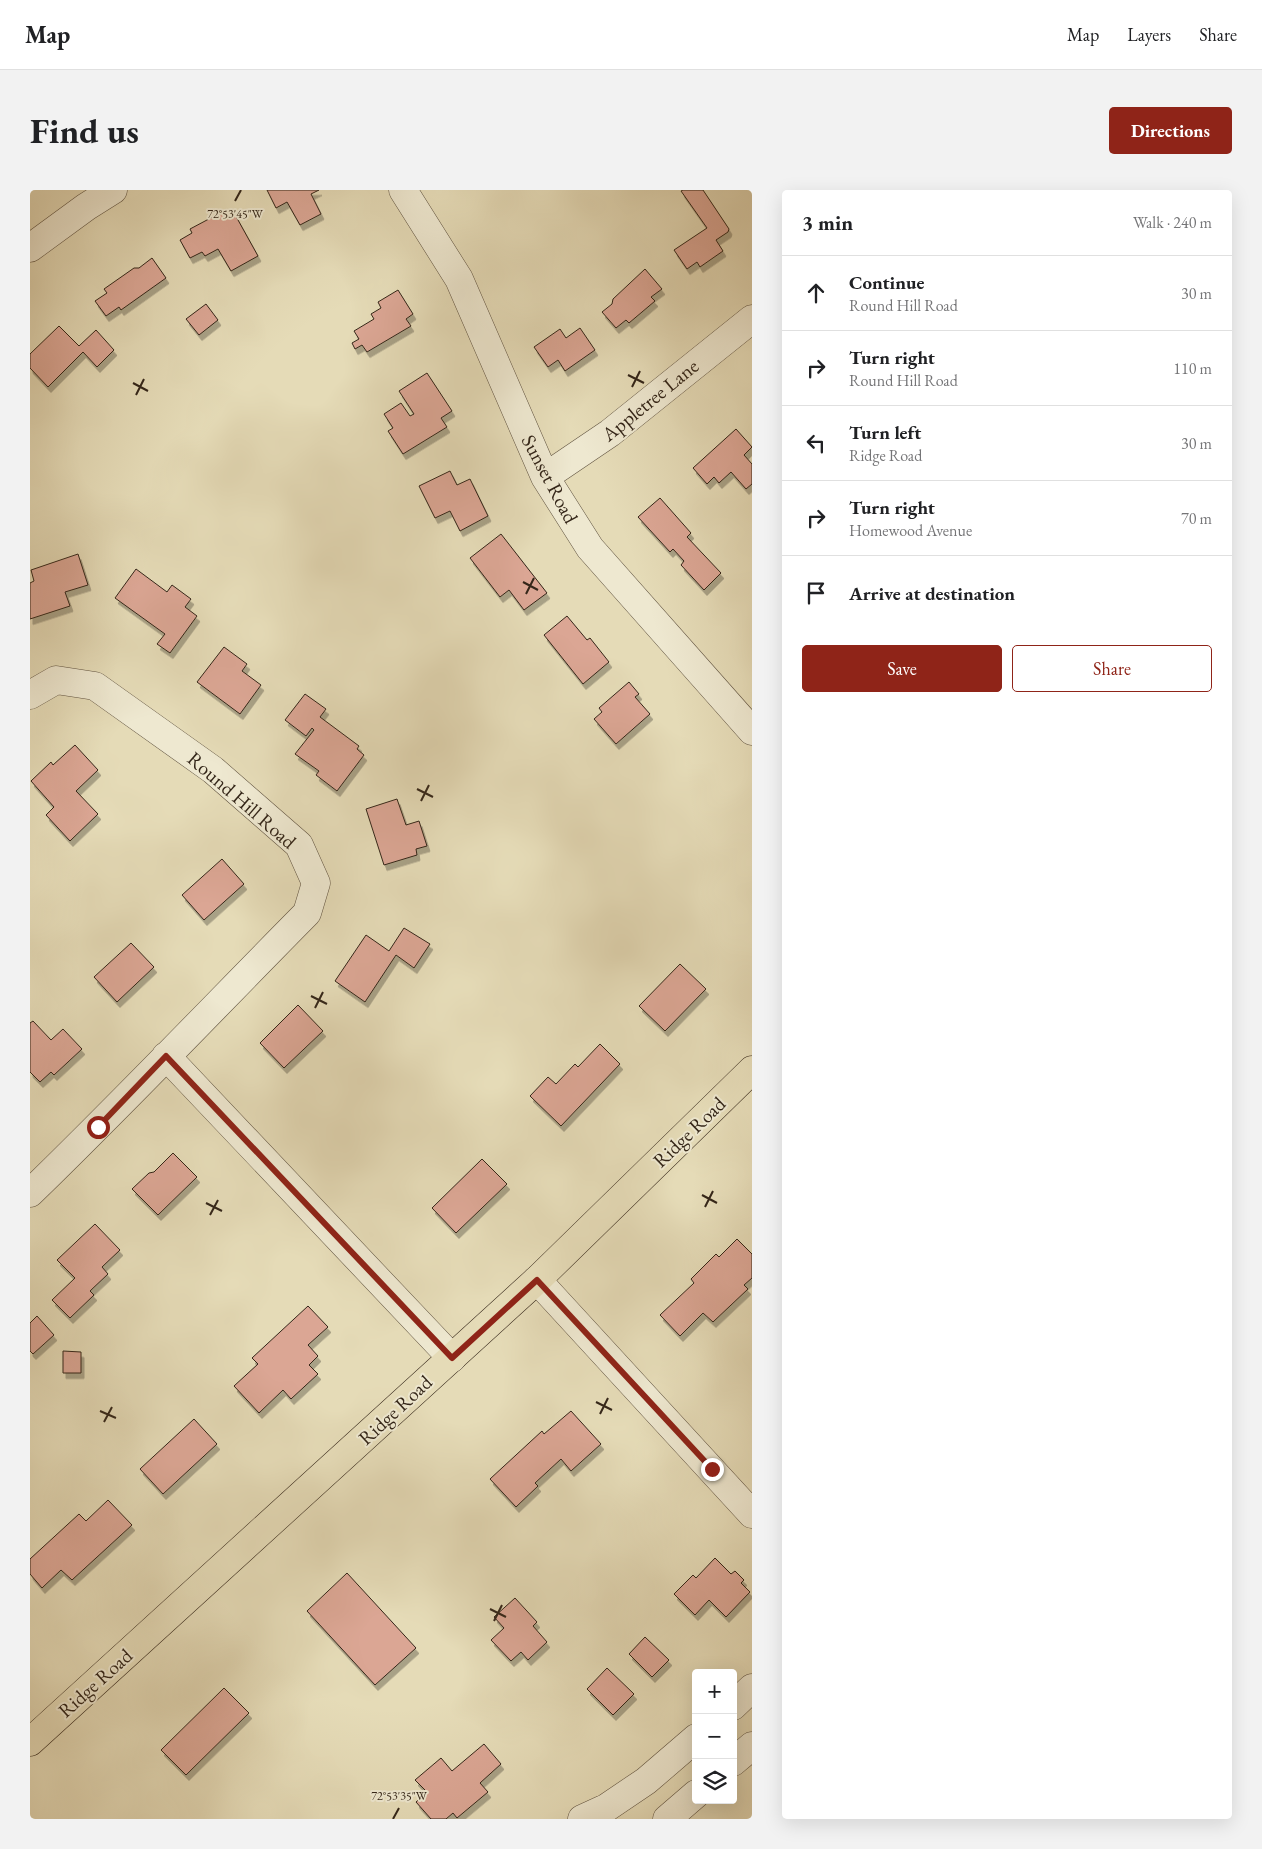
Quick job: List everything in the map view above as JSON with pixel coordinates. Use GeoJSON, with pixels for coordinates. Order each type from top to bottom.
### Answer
{"type":"FeatureCollection","features":[{"type":"Feature","properties":{"kind":"main road","name":"Ridge Road"},"geometry":{"type":"LineString","coordinates":[[30,1742],[537,1280],[752,1070]]}},
{"type":"Feature","properties":{"kind":"street"},"geometry":{"type":"LineString","coordinates":[[30,248],[86,207],[113,190]]}},
{"type":"Feature","properties":{"kind":"street","name":"Sunset Road"},"geometry":{"type":"LineString","coordinates":[[403,190],[459,279],[545,477],[590,548],[752,731]]}},
{"type":"Feature","properties":{"kind":"street","name":"Appletree Lane"},"geometry":{"type":"LineString","coordinates":[[545,477],[610,433],[752,319]]}},
{"type":"Feature","properties":{"kind":"street","name":"Round Hill Road"},"geometry":{"type":"LineString","coordinates":[[30,695],[56,680],[95,686],[213,770],[299,845],[316,883],[307,913],[98,1127],[30,1193]]}},
{"type":"Feature","properties":{"kind":"street"},"geometry":{"type":"LineString","coordinates":[[166,1056],[452,1358]]}},
{"type":"Feature","properties":{"kind":"street"},"geometry":{"type":"LineString","coordinates":[[537,1280],[752,1514]]}},
{"type":"Feature","properties":{"kind":"street"},"geometry":{"type":"LineString","coordinates":[[737,1702],[752,1688]]}},
{"type":"Feature","properties":{"kind":"street"},"geometry":{"type":"LineString","coordinates":[[582,1819],[606,1808],[646,1781],[692,1741]]}},
{"type":"Feature","properties":{"kind":"street"},"geometry":{"type":"LineString","coordinates":[[737,1759],[752,1746]]}},
{"type":"Feature","properties":{"kind":"street"},"geometry":{"type":"LineString","coordinates":[[666,1819],[692,1797]]}},
{"type":"Feature","properties":{"kind":"building"},"geometry":{"type":"Polygon","coordinates":[[[267,190],[319,190],[311,194],[321,214],[300,225],[287,202],[276,208],[267,190]]]}},
{"type":"Feature","properties":{"kind":"building"},"geometry":{"type":"Polygon","coordinates":[[[703,190],[729,229],[728,232],[716,240],[723,251],[700,267],[697,262],[687,269],[674,250],[707,228],[681,191],[703,190]]]}},
{"type":"Feature","properties":{"kind":"building"},"geometry":{"type":"Polygon","coordinates":[[[233,211],[258,256],[231,271],[218,249],[205,256],[202,252],[190,258],[180,240],[192,233],[190,229],[222,212],[224,216],[233,211]]]}},
{"type":"Feature","properties":{"kind":"building"},"geometry":{"type":"Polygon","coordinates":[[[152,258],[166,278],[121,310],[119,307],[106,316],[95,301],[107,293],[104,289],[152,258]]]}},
{"type":"Feature","properties":{"kind":"building"},"geometry":{"type":"Polygon","coordinates":[[[645,269],[662,289],[651,297],[655,301],[629,323],[626,320],[616,328],[602,312],[645,269]]]}},
{"type":"Feature","properties":{"kind":"building"},"geometry":{"type":"Polygon","coordinates":[[[398,290],[413,314],[406,319],[411,326],[367,352],[362,345],[355,349],[352,343],[359,339],[354,331],[374,319],[371,314],[381,308],[378,302],[398,290]]]}},
{"type":"Feature","properties":{"kind":"building"},"geometry":{"type":"Polygon","coordinates":[[[206,304],[218,320],[199,335],[186,319],[206,304]]]}},
{"type":"Feature","properties":{"kind":"building"},"geometry":{"type":"Polygon","coordinates":[[[59,326],[79,346],[96,330],[114,350],[97,367],[83,352],[48,387],[30,368],[30,354],[59,326]]]}},
{"type":"Feature","properties":{"kind":"building"},"geometry":{"type":"Polygon","coordinates":[[[580,328],[595,350],[565,371],[558,360],[548,367],[534,347],[560,329],[566,338],[580,328]]]}},
{"type":"Feature","properties":{"kind":"building"},"geometry":{"type":"Polygon","coordinates":[[[427,373],[452,411],[441,418],[447,427],[403,454],[388,431],[393,428],[384,414],[401,403],[410,416],[414,414],[399,391],[427,373]]]}},
{"type":"Feature","properties":{"kind":"building"},"geometry":{"type":"Polygon","coordinates":[[[736,429],[752,447],[744,455],[752,464],[752,484],[746,489],[731,472],[719,483],[714,477],[707,484],[693,468],[736,429]]]}},
{"type":"Feature","properties":{"kind":"building"},"geometry":{"type":"Polygon","coordinates":[[[450,471],[457,485],[470,479],[488,516],[460,531],[450,511],[435,518],[419,486],[450,471]]]}},
{"type":"Feature","properties":{"kind":"building"},"geometry":{"type":"Polygon","coordinates":[[[660,498],[691,533],[687,537],[721,573],[704,590],[681,565],[684,561],[673,549],[670,552],[638,517],[660,498]]]}},
{"type":"Feature","properties":{"kind":"building"},"geometry":{"type":"Polygon","coordinates":[[[501,534],[547,593],[524,610],[509,590],[500,597],[470,558],[501,534]]]}},
{"type":"Feature","properties":{"kind":"building"},"geometry":{"type":"Polygon","coordinates":[[[78,554],[88,585],[65,592],[70,606],[30,619],[30,583],[34,581],[31,570],[78,554]]]}},
{"type":"Feature","properties":{"kind":"building"},"geometry":{"type":"Polygon","coordinates":[[[136,569],[167,592],[172,585],[191,599],[185,607],[197,616],[170,653],[157,644],[165,634],[115,598],[136,569]]]}},
{"type":"Feature","properties":{"kind":"building"},"geometry":{"type":"Polygon","coordinates":[[[567,616],[587,640],[590,638],[609,662],[583,684],[544,635],[567,616]]]}},
{"type":"Feature","properties":{"kind":"building"},"geometry":{"type":"Polygon","coordinates":[[[224,647],[247,664],[242,671],[261,685],[240,714],[197,682],[224,647]]]}},
{"type":"Feature","properties":{"kind":"building"},"geometry":{"type":"Polygon","coordinates":[[[629,682],[639,694],[635,697],[650,714],[616,744],[594,719],[602,712],[599,708],[629,682]]]}},
{"type":"Feature","properties":{"kind":"building"},"geometry":{"type":"Polygon","coordinates":[[[305,694],[326,709],[320,717],[359,746],[357,749],[364,755],[337,791],[316,775],[319,771],[295,754],[314,730],[312,728],[306,736],[285,720],[305,694]]]}},
{"type":"Feature","properties":{"kind":"building"},"geometry":{"type":"Polygon","coordinates":[[[75,745],[98,770],[76,791],[98,814],[70,841],[46,815],[54,807],[31,781],[51,762],[53,765],[75,745]]]}},
{"type":"Feature","properties":{"kind":"building"},"geometry":{"type":"Polygon","coordinates":[[[397,799],[406,825],[419,821],[427,846],[416,849],[417,855],[384,865],[366,809],[397,799]]]}},
{"type":"Feature","properties":{"kind":"building"},"geometry":{"type":"Polygon","coordinates":[[[222,859],[244,884],[204,920],[182,895],[222,859]]]}},
{"type":"Feature","properties":{"kind":"building"},"geometry":{"type":"Polygon","coordinates":[[[404,928],[430,944],[414,968],[396,955],[365,1002],[335,981],[366,935],[389,951],[404,928]]]}},
{"type":"Feature","properties":{"kind":"building"},"geometry":{"type":"Polygon","coordinates":[[[131,943],[154,967],[117,1002],[94,977],[131,943]]]}},
{"type":"Feature","properties":{"kind":"building"},"geometry":{"type":"Polygon","coordinates":[[[680,964],[706,989],[665,1031],[639,1006],[680,964]]]}},
{"type":"Feature","properties":{"kind":"building"},"geometry":{"type":"Polygon","coordinates":[[[298,1005],[323,1031],[284,1068],[260,1043],[298,1005]]]}},
{"type":"Feature","properties":{"kind":"building"},"geometry":{"type":"Polygon","coordinates":[[[33,1021],[51,1040],[63,1029],[82,1049],[54,1075],[51,1072],[40,1082],[30,1072],[30,1023],[33,1021]]]}},
{"type":"Feature","properties":{"kind":"building"},"geometry":{"type":"Polygon","coordinates":[[[600,1044],[620,1064],[561,1126],[530,1096],[548,1077],[556,1084],[575,1064],[578,1067],[600,1044]]]}},
{"type":"Feature","properties":{"kind":"building"},"geometry":{"type":"Polygon","coordinates":[[[173,1153],[197,1177],[158,1215],[132,1189],[149,1173],[154,1172],[173,1153]]]}},
{"type":"Feature","properties":{"kind":"building"},"geometry":{"type":"Polygon","coordinates":[[[482,1159],[507,1184],[456,1233],[432,1208],[482,1159]]]}},
{"type":"Feature","properties":{"kind":"building"},"geometry":{"type":"Polygon","coordinates":[[[95,1224],[120,1250],[102,1267],[108,1274],[90,1291],[94,1295],[70,1318],[52,1300],[75,1278],[57,1260],[95,1224]]]}},
{"type":"Feature","properties":{"kind":"building"},"geometry":{"type":"Polygon","coordinates":[[[737,1239],[752,1254],[752,1278],[744,1285],[748,1289],[713,1322],[703,1313],[680,1336],[660,1315],[694,1283],[691,1279],[716,1254],[719,1257],[737,1239]]]}},
{"type":"Feature","properties":{"kind":"building"},"geometry":{"type":"Polygon","coordinates":[[[308,1306],[328,1327],[308,1345],[318,1356],[309,1365],[318,1374],[291,1399],[283,1390],[259,1413],[234,1386],[258,1364],[252,1358],[308,1306]]]}},
{"type":"Feature","properties":{"kind":"building"},"geometry":{"type":"Polygon","coordinates":[[[37,1316],[54,1335],[33,1354],[30,1351],[30,1323],[37,1316]]]}},
{"type":"Feature","properties":{"kind":"building"},"geometry":{"type":"Polygon","coordinates":[[[63,1351],[81,1352],[81,1373],[63,1373],[63,1351]]]}},
{"type":"Feature","properties":{"kind":"building"},"geometry":{"type":"Polygon","coordinates":[[[571,1411],[601,1444],[571,1471],[561,1459],[535,1483],[538,1486],[516,1507],[490,1479],[542,1431],[544,1434],[571,1411]]]}},
{"type":"Feature","properties":{"kind":"building"},"geometry":{"type":"Polygon","coordinates":[[[194,1419],[217,1444],[163,1494],[140,1469],[194,1419]]]}},
{"type":"Feature","properties":{"kind":"building"},"geometry":{"type":"Polygon","coordinates":[[[108,1500],[132,1525],[72,1580],[61,1570],[42,1588],[30,1574],[30,1559],[79,1514],[86,1521],[108,1500]]]}},
{"type":"Feature","properties":{"kind":"building"},"geometry":{"type":"Polygon","coordinates":[[[715,1558],[731,1574],[735,1571],[744,1580],[741,1583],[750,1592],[726,1617],[709,1600],[695,1615],[674,1594],[693,1575],[696,1578],[715,1558]]]}},
{"type":"Feature","properties":{"kind":"building"},"geometry":{"type":"Polygon","coordinates":[[[347,1573],[416,1648],[375,1685],[307,1611],[347,1573]]]}},
{"type":"Feature","properties":{"kind":"building"},"geometry":{"type":"Polygon","coordinates":[[[515,1598],[537,1622],[533,1626],[547,1642],[528,1660],[521,1652],[511,1661],[491,1640],[504,1628],[494,1617],[515,1598]]]}},
{"type":"Feature","properties":{"kind":"building"},"geometry":{"type":"Polygon","coordinates":[[[645,1637],[669,1660],[652,1677],[629,1654],[645,1637]]]}},
{"type":"Feature","properties":{"kind":"building"},"geometry":{"type":"Polygon","coordinates":[[[607,1668],[634,1694],[613,1715],[587,1689],[607,1668]]]}},
{"type":"Feature","properties":{"kind":"building"},"geometry":{"type":"Polygon","coordinates":[[[224,1688],[249,1713],[186,1775],[161,1750],[224,1688]]]}},
{"type":"Feature","properties":{"kind":"building"},"geometry":{"type":"Polygon","coordinates":[[[484,1744],[501,1764],[480,1783],[488,1792],[457,1818],[453,1813],[446,1819],[431,1819],[416,1802],[427,1792],[415,1780],[441,1758],[452,1771],[484,1744]]]}},
{"type":"Feature","properties":{"kind":"route"},"geometry":{"type":"LineString","coordinates":[[98,1127],[166,1056],[452,1358],[537,1280],[712,1469]]}}]}
